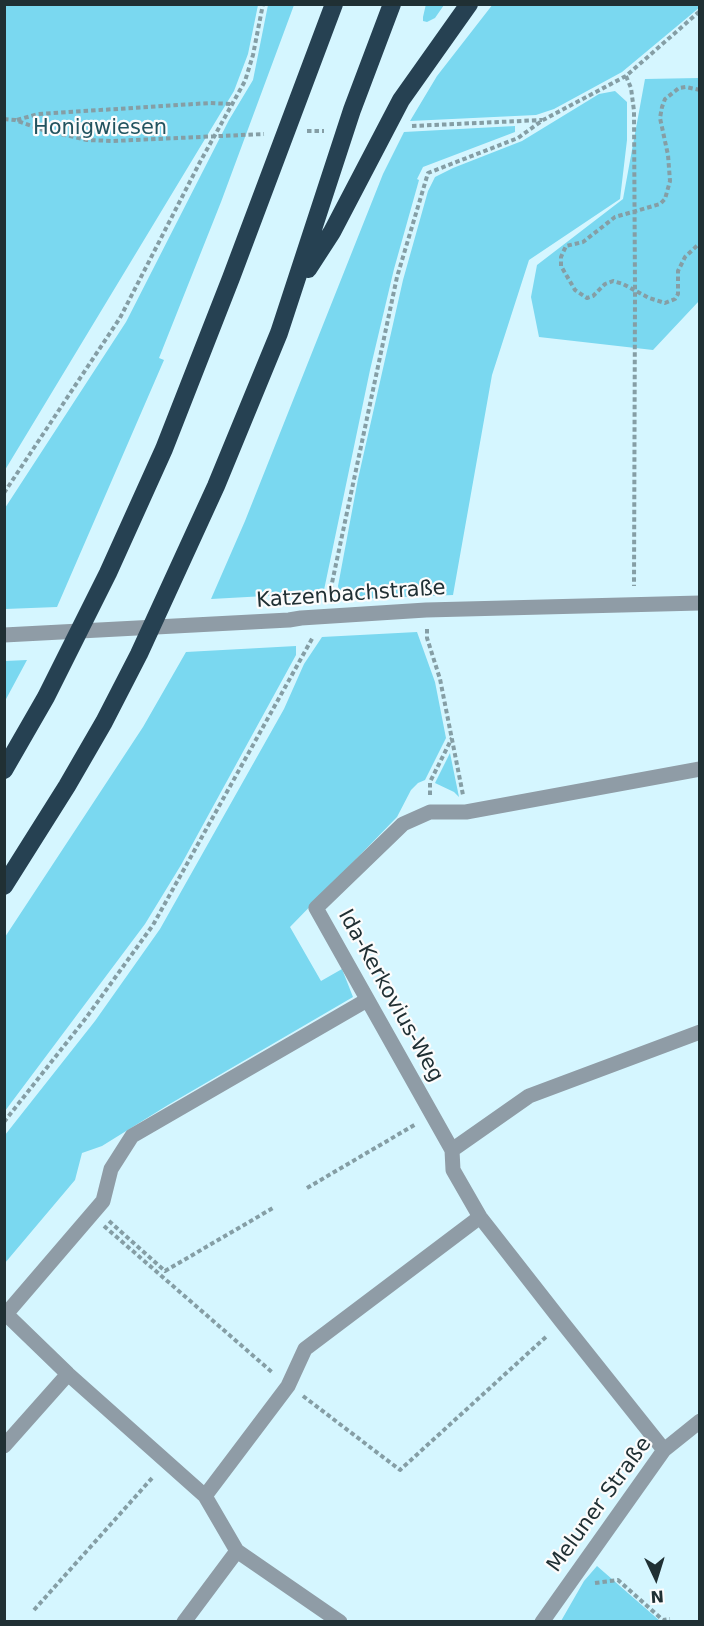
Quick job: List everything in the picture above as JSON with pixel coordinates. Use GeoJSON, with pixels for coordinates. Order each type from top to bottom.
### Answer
{"type":"FeatureCollection","features":[{"type":"Feature","properties":{"kind":"highway"},"geometry":{"type":"LineString","coordinates":[[4,770],[46,698],[98,594],[164,449],[334,4]]}},
{"type":"Feature","properties":{"kind":"highway"},"geometry":{"type":"LineString","coordinates":[[4,886],[72,777],[139,654],[216,486],[279,333],[352,110],[392,4]]}},
{"type":"Feature","properties":{"kind":"highway"},"geometry":{"type":"LineString","coordinates":[[295,288],[332,232],[401,100],[469,4]]}},
{"type":"Feature","properties":{"kind":"street","name":"Katzenbachstraße"},"geometry":{"type":"LineString","coordinates":[[4,635],[289,620],[426,610],[699,603]]}},
{"type":"Feature","properties":{"kind":"street","name":"Ida-Kerkovius-Weg"},"geometry":{"type":"LineString","coordinates":[[664,1450],[480,1217],[453,1170],[452,1150],[316,908],[403,824],[430,812],[466,812],[699,769]]}},
{"type":"Feature","properties":{"kind":"street"},"geometry":{"type":"LineString","coordinates":[[340,1622],[237,1551],[205,1496],[68,1374],[6,1314],[103,1201],[111,1169],[132,1136],[367,1000]]}},
{"type":"Feature","properties":{"kind":"street"},"geometry":{"type":"LineString","coordinates":[[452,1150],[529,1096],[699,1032]]}},
{"type":"Feature","properties":{"kind":"street"},"geometry":{"type":"LineString","coordinates":[[205,1496],[288,1386],[305,1349],[480,1217]]}},
{"type":"Feature","properties":{"kind":"street"},"geometry":{"type":"LineString","coordinates":[[4,1446],[68,1374]]}},
{"type":"Feature","properties":{"kind":"street","name":"Meluner Straße"},"geometry":{"type":"LineString","coordinates":[[542,1622],[664,1450],[699,1421]]}},
{"type":"Feature","properties":{"kind":"street"},"geometry":{"type":"LineString","coordinates":[[184,1622],[237,1551]]}},
{"type":"Feature","properties":{"kind":"path"},"geometry":{"type":"LineString","coordinates":[[4,493],[120,318],[245,81],[254,55],[263,4]]}},
{"type":"Feature","properties":{"kind":"path"},"geometry":{"type":"LineString","coordinates":[[4,1122],[86,1018],[153,926],[280,700],[323,616],[333,583],[353,476],[398,277],[428,173],[518,138],[543,120],[626,76],[699,11]]}},
{"type":"Feature","properties":{"kind":"path"},"geometry":{"type":"LineString","coordinates":[[626,76],[631,88],[634,111],[633,604]]}},
{"type":"Feature","properties":{"kind":"path"},"geometry":{"type":"LineString","coordinates":[[699,90],[679,88],[665,99],[660,118],[668,155],[669,181],[665,199],[660,204],[615,217],[582,242],[566,246],[561,257],[561,266],[575,290],[587,298],[612,281],[665,303],[678,294],[678,271],[685,257],[699,243]]}},
{"type":"Feature","properties":{"kind":"path"},"geometry":{"type":"LineString","coordinates":[[15,120],[38,114],[210,103],[231,104]]}},
{"type":"Feature","properties":{"kind":"path"},"geometry":{"type":"LineString","coordinates":[[4,119],[87,140],[113,141],[266,133]]}},
{"type":"Feature","properties":{"kind":"path"},"geometry":{"type":"LineString","coordinates":[[408,126],[543,120]]}},
{"type":"Feature","properties":{"kind":"path"},"geometry":{"type":"LineString","coordinates":[[302,132],[325,130]]}},
{"type":"Feature","properties":{"kind":"path"},"geometry":{"type":"LineString","coordinates":[[426,610],[428,638],[440,679],[466,812]]}},
{"type":"Feature","properties":{"kind":"path"},"geometry":{"type":"LineString","coordinates":[[430,812],[430,782],[452,738]]}},
{"type":"Feature","properties":{"kind":"path"},"geometry":{"type":"LineString","coordinates":[[307,1188],[432,1115]]}},
{"type":"Feature","properties":{"kind":"path"},"geometry":{"type":"LineString","coordinates":[[103,1201],[104,1217],[165,1271],[273,1208]]}},
{"type":"Feature","properties":{"kind":"path"},"geometry":{"type":"LineString","coordinates":[[92,1215],[288,1386],[313,1402],[400,1470],[562,1322]]}},
{"type":"Feature","properties":{"kind":"path"},"geometry":{"type":"LineString","coordinates":[[34,1610],[167,1462]]}},
{"type":"Feature","properties":{"kind":"path"},"geometry":{"type":"LineString","coordinates":[[567,1586],[618,1580],[663,1620],[670,1619]]}},
{"type":"Feature","properties":{"kind":"green space","name":"Honigwiesen"},"geometry":{"type":"Polygon","coordinates":[[[5,4],[258,5],[248,54],[234,91],[5,470],[5,4]]]}},
{"type":"Feature","properties":{"kind":"green space"},"geometry":{"type":"Polygon","coordinates":[[[426,4],[444,4],[435,18],[427,22],[423,21],[426,4]]]}},
{"type":"Feature","properties":{"kind":"green space"},"geometry":{"type":"Polygon","coordinates":[[[493,4],[699,4],[700,7],[622,72],[554,109],[536,115],[410,121],[437,76],[493,4]]]}},
{"type":"Feature","properties":{"kind":"green space"},"geometry":{"type":"Polygon","coordinates":[[[268,5],[294,5],[221,202],[159,358],[164,360],[57,607],[5,609],[5,508],[126,322],[229,120],[253,80],[268,5]]]}},
{"type":"Feature","properties":{"kind":"green space"},"geometry":{"type":"Polygon","coordinates":[[[699,78],[699,301],[653,350],[539,337],[531,297],[537,265],[623,199],[645,79],[699,78]]]}},
{"type":"Feature","properties":{"kind":"green space"},"geometry":{"type":"Polygon","coordinates":[[[615,91],[627,102],[627,140],[620,199],[529,260],[492,375],[453,595],[353,599],[345,597],[340,594],[338,586],[358,479],[403,280],[428,191],[435,177],[522,141],[599,94],[615,91]]]}},
{"type":"Feature","properties":{"kind":"green space"},"geometry":{"type":"Polygon","coordinates":[[[515,126],[515,132],[423,167],[417,179],[419,180],[394,269],[370,370],[324,590],[320,593],[211,599],[245,521],[383,174],[404,132],[515,126]]]}},
{"type":"Feature","properties":{"kind":"green space"},"geometry":{"type":"Polygon","coordinates":[[[417,632],[435,682],[446,738],[425,780],[411,790],[397,817],[290,927],[321,981],[342,969],[353,997],[102,1146],[82,1153],[75,1180],[5,1263],[5,1135],[95,1021],[160,929],[284,709],[304,664],[322,637],[417,632]]]}},
{"type":"Feature","properties":{"kind":"green space"},"geometry":{"type":"Polygon","coordinates":[[[296,646],[296,655],[181,865],[145,924],[5,1111],[5,937],[143,727],[186,652],[296,646]]]}},
{"type":"Feature","properties":{"kind":"green space"},"geometry":{"type":"Polygon","coordinates":[[[27,660],[5,701],[5,661],[27,660]]]}},
{"type":"Feature","properties":{"kind":"green space"},"geometry":{"type":"Polygon","coordinates":[[[450,753],[459,797],[435,783],[450,753]]]}},
{"type":"Feature","properties":{"kind":"green space"},"geometry":{"type":"Polygon","coordinates":[[[597,1566],[660,1621],[561,1621],[584,1581],[597,1566]]]}}]}
